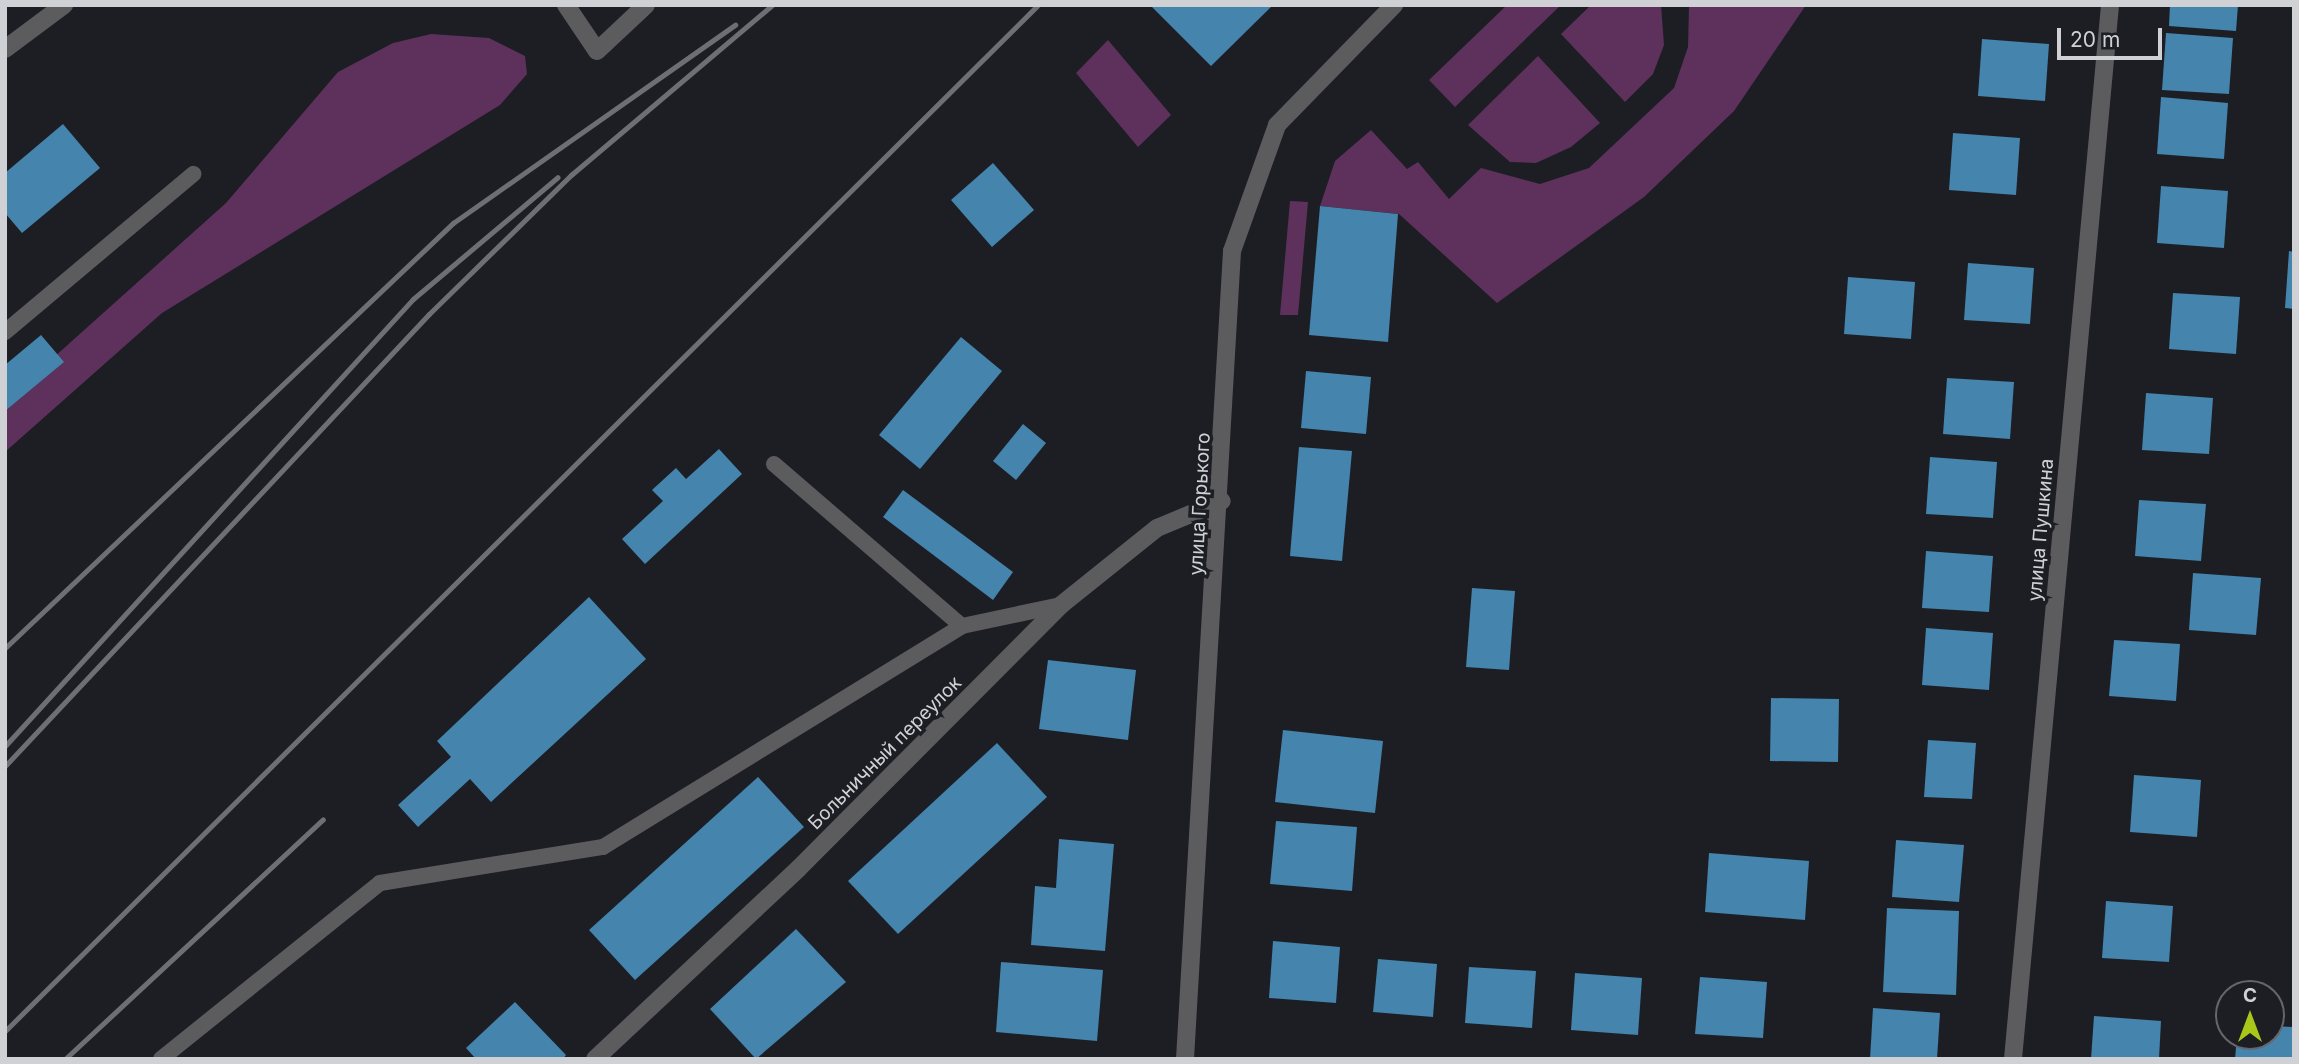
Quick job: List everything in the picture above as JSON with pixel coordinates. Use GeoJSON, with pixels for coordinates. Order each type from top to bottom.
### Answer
{"type":"FeatureCollection","features":[{"type":"Feature","properties":{"kind":"street"},"geometry":{"type":"LineString","coordinates":[[5,49],[64,5]]}},
{"type":"Feature","properties":{"kind":"street"},"geometry":{"type":"LineString","coordinates":[[566,5],[597,51],[646,5]]}},
{"type":"Feature","properties":{"kind":"street","name":"улица Горького"},"geometry":{"type":"LineString","coordinates":[[1185,1059],[1222,501],[1232,251],[1277,125],[1394,5]]}},
{"type":"Feature","properties":{"kind":"street","name":"улица Пушкина"},"geometry":{"type":"LineString","coordinates":[[2013,1059],[2110,5]]}},
{"type":"Feature","properties":{"kind":"street","name":"Больничный переулок"},"geometry":{"type":"LineString","coordinates":[[595,1059],[799,868],[1062,605],[1157,528],[1222,501]]}},
{"type":"Feature","properties":{"kind":"lane"},"geometry":{"type":"LineString","coordinates":[[5,332],[193,174]]}},
{"type":"Feature","properties":{"kind":"lane"},"geometry":{"type":"LineString","coordinates":[[774,464],[962,626]]}},
{"type":"Feature","properties":{"kind":"lane"},"geometry":{"type":"LineString","coordinates":[[161,1059],[380,883],[603,846],[962,626],[1062,605]]}},
{"type":"Feature","properties":{"kind":"shaded area"},"geometry":{"type":"Polygon","coordinates":[[[1507,5],[1561,5],[1455,107],[1429,80],[1507,5]]]}},
{"type":"Feature","properties":{"kind":"shaded area"},"geometry":{"type":"Polygon","coordinates":[[[1591,5],[1661,5],[1664,45],[1653,74],[1625,102],[1561,34],[1591,5]]]}},
{"type":"Feature","properties":{"kind":"shaded area"},"geometry":{"type":"Polygon","coordinates":[[[1689,5],[1806,5],[1734,111],[1644,197],[1497,303],[1399,214],[1320,206],[1335,161],[1371,130],[1407,169],[1418,162],[1449,199],[1481,168],[1540,184],[1589,168],[1674,88],[1688,47],[1689,5]]]}},
{"type":"Feature","properties":{"kind":"shaded area"},"geometry":{"type":"Polygon","coordinates":[[[431,34],[489,38],[525,56],[527,74],[500,105],[162,313],[5,452],[5,401],[226,203],[338,72],[393,43],[431,34]]]}},
{"type":"Feature","properties":{"kind":"shaded area"},"geometry":{"type":"Polygon","coordinates":[[[1108,40],[1171,115],[1138,147],[1076,73],[1108,40]]]}},
{"type":"Feature","properties":{"kind":"shaded area"},"geometry":{"type":"Polygon","coordinates":[[[1538,56],[1600,123],[1571,147],[1536,163],[1510,162],[1468,125],[1538,56]]]}},
{"type":"Feature","properties":{"kind":"shaded area"},"geometry":{"type":"Polygon","coordinates":[[[1290,201],[1308,202],[1298,315],[1280,315],[1290,201]]]}},
{"type":"Feature","properties":{"kind":"building"},"geometry":{"type":"Polygon","coordinates":[[[1150,5],[1273,5],[1211,66],[1150,5]]]}},
{"type":"Feature","properties":{"kind":"building"},"geometry":{"type":"Polygon","coordinates":[[[2170,5],[2238,5],[2236,31],[2169,26],[2170,5]]]}},
{"type":"Feature","properties":{"kind":"building"},"geometry":{"type":"Polygon","coordinates":[[[2166,33],[2233,38],[2229,94],[2162,90],[2166,33]]]}},
{"type":"Feature","properties":{"kind":"building"},"geometry":{"type":"Polygon","coordinates":[[[1982,39],[2049,44],[2045,101],[1978,96],[1982,39]]]}},
{"type":"Feature","properties":{"kind":"building"},"geometry":{"type":"Polygon","coordinates":[[[2161,97],[2228,103],[2224,159],[2157,154],[2161,97]]]}},
{"type":"Feature","properties":{"kind":"building"},"geometry":{"type":"Polygon","coordinates":[[[63,124],[100,168],[22,233],[5,213],[5,173],[63,124]]]}},
{"type":"Feature","properties":{"kind":"building"},"geometry":{"type":"Polygon","coordinates":[[[1953,133],[2020,138],[2016,195],[1949,190],[1953,133]]]}},
{"type":"Feature","properties":{"kind":"building"},"geometry":{"type":"Polygon","coordinates":[[[993,163],[1034,210],[992,247],[951,200],[993,163]]]}},
{"type":"Feature","properties":{"kind":"building"},"geometry":{"type":"Polygon","coordinates":[[[2161,186],[2228,191],[2224,248],[2157,243],[2161,186]]]}},
{"type":"Feature","properties":{"kind":"building"},"geometry":{"type":"Polygon","coordinates":[[[1320,206],[1398,214],[1388,342],[1309,335],[1320,206]]]}},
{"type":"Feature","properties":{"kind":"building"},"geometry":{"type":"Polygon","coordinates":[[[2289,251],[2294,252],[2294,309],[2285,308],[2289,251]]]}},
{"type":"Feature","properties":{"kind":"building"},"geometry":{"type":"Polygon","coordinates":[[[1968,263],[2034,268],[2030,324],[1964,320],[1968,263]]]}},
{"type":"Feature","properties":{"kind":"building"},"geometry":{"type":"Polygon","coordinates":[[[1848,277],[1915,282],[1911,339],[1844,334],[1848,277]]]}},
{"type":"Feature","properties":{"kind":"building"},"geometry":{"type":"Polygon","coordinates":[[[2173,293],[2240,297],[2236,354],[2169,349],[2173,293]]]}},
{"type":"Feature","properties":{"kind":"building"},"geometry":{"type":"Polygon","coordinates":[[[41,335],[64,362],[5,411],[5,365],[41,335]]]}},
{"type":"Feature","properties":{"kind":"building"},"geometry":{"type":"Polygon","coordinates":[[[961,337],[1002,371],[920,469],[879,435],[961,337]]]}},
{"type":"Feature","properties":{"kind":"building"},"geometry":{"type":"Polygon","coordinates":[[[1306,371],[1371,377],[1366,434],[1301,428],[1306,371]]]}},
{"type":"Feature","properties":{"kind":"building"},"geometry":{"type":"Polygon","coordinates":[[[1947,378],[2014,382],[2010,439],[1943,434],[1947,378]]]}},
{"type":"Feature","properties":{"kind":"building"},"geometry":{"type":"Polygon","coordinates":[[[2146,393],[2213,398],[2209,454],[2142,450],[2146,393]]]}},
{"type":"Feature","properties":{"kind":"building"},"geometry":{"type":"Polygon","coordinates":[[[1023,424],[1046,443],[1016,480],[993,461],[1023,424]]]}},
{"type":"Feature","properties":{"kind":"building"},"geometry":{"type":"Polygon","coordinates":[[[1299,447],[1352,451],[1342,561],[1290,556],[1299,447]]]}},
{"type":"Feature","properties":{"kind":"building"},"geometry":{"type":"Polygon","coordinates":[[[719,449],[742,474],[645,564],[622,539],[663,501],[652,490],[676,468],[686,479],[719,449]]]}},
{"type":"Feature","properties":{"kind":"building"},"geometry":{"type":"Polygon","coordinates":[[[1930,457],[1997,462],[1993,518],[1926,514],[1930,457]]]}},
{"type":"Feature","properties":{"kind":"building"},"geometry":{"type":"Polygon","coordinates":[[[903,490],[1013,572],[993,600],[883,517],[903,490]]]}},
{"type":"Feature","properties":{"kind":"building"},"geometry":{"type":"Polygon","coordinates":[[[2139,500],[2206,504],[2201,561],[2135,556],[2139,500]]]}},
{"type":"Feature","properties":{"kind":"building"},"geometry":{"type":"Polygon","coordinates":[[[1926,551],[1993,556],[1989,612],[1922,608],[1926,551]]]}},
{"type":"Feature","properties":{"kind":"building"},"geometry":{"type":"Polygon","coordinates":[[[2193,573],[2261,578],[2256,635],[2189,630],[2193,573]]]}},
{"type":"Feature","properties":{"kind":"building"},"geometry":{"type":"Polygon","coordinates":[[[1472,588],[1515,591],[1509,670],[1466,667],[1472,588]]]}},
{"type":"Feature","properties":{"kind":"building"},"geometry":{"type":"Polygon","coordinates":[[[589,597],[646,659],[491,802],[470,779],[418,827],[398,805],[451,757],[437,741],[589,597]]]}},
{"type":"Feature","properties":{"kind":"building"},"geometry":{"type":"Polygon","coordinates":[[[1926,628],[1993,633],[1989,690],[1922,685],[1926,628]]]}},
{"type":"Feature","properties":{"kind":"building"},"geometry":{"type":"Polygon","coordinates":[[[2114,640],[2180,644],[2176,701],[2109,696],[2114,640]]]}},
{"type":"Feature","properties":{"kind":"building"},"geometry":{"type":"Polygon","coordinates":[[[1048,660],[1136,670],[1128,740],[1039,729],[1048,660]]]}},
{"type":"Feature","properties":{"kind":"building"},"geometry":{"type":"Polygon","coordinates":[[[1771,698],[1839,699],[1838,762],[1770,761],[1771,698]]]}},
{"type":"Feature","properties":{"kind":"building"},"geometry":{"type":"Polygon","coordinates":[[[1283,730],[1383,741],[1375,813],[1275,802],[1283,730]]]}},
{"type":"Feature","properties":{"kind":"building"},"geometry":{"type":"Polygon","coordinates":[[[1928,740],[1976,743],[1972,799],[1924,797],[1928,740]]]}},
{"type":"Feature","properties":{"kind":"building"},"geometry":{"type":"Polygon","coordinates":[[[997,743],[1047,797],[898,934],[848,881],[997,743]]]}},
{"type":"Feature","properties":{"kind":"building"},"geometry":{"type":"Polygon","coordinates":[[[2134,775],[2201,780],[2197,837],[2130,832],[2134,775]]]}},
{"type":"Feature","properties":{"kind":"building"},"geometry":{"type":"Polygon","coordinates":[[[758,777],[804,827],[635,980],[589,930],[758,777]]]}},
{"type":"Feature","properties":{"kind":"building"},"geometry":{"type":"Polygon","coordinates":[[[1276,821],[1357,827],[1352,891],[1270,884],[1276,821]]]}},
{"type":"Feature","properties":{"kind":"building"},"geometry":{"type":"Polygon","coordinates":[[[1059,839],[1114,844],[1105,951],[1031,945],[1035,886],[1056,888],[1059,839]]]}},
{"type":"Feature","properties":{"kind":"building"},"geometry":{"type":"Polygon","coordinates":[[[1896,840],[1964,845],[1959,902],[1892,897],[1896,840]]]}},
{"type":"Feature","properties":{"kind":"building"},"geometry":{"type":"Polygon","coordinates":[[[1709,853],[1809,861],[1805,920],[1705,912],[1709,853]]]}},
{"type":"Feature","properties":{"kind":"building"},"geometry":{"type":"Polygon","coordinates":[[[2106,901],[2173,906],[2169,962],[2102,958],[2106,901]]]}},
{"type":"Feature","properties":{"kind":"building"},"geometry":{"type":"Polygon","coordinates":[[[1887,908],[1959,911],[1956,995],[1883,992],[1887,908]]]}},
{"type":"Feature","properties":{"kind":"building"},"geometry":{"type":"Polygon","coordinates":[[[796,929],[846,982],[756,1059],[710,1009],[796,929]]]}},
{"type":"Feature","properties":{"kind":"building"},"geometry":{"type":"Polygon","coordinates":[[[1273,941],[1340,947],[1336,1003],[1269,998],[1273,941]]]}},
{"type":"Feature","properties":{"kind":"building"},"geometry":{"type":"Polygon","coordinates":[[[1378,959],[1437,964],[1433,1017],[1373,1012],[1378,959]]]}},
{"type":"Feature","properties":{"kind":"building"},"geometry":{"type":"Polygon","coordinates":[[[1001,962],[1103,970],[1097,1041],[996,1032],[1001,962]]]}},
{"type":"Feature","properties":{"kind":"building"},"geometry":{"type":"Polygon","coordinates":[[[1469,967],[1536,971],[1532,1028],[1465,1023],[1469,967]]]}},
{"type":"Feature","properties":{"kind":"building"},"geometry":{"type":"Polygon","coordinates":[[[1575,973],[1642,978],[1638,1035],[1571,1030],[1575,973]]]}},
{"type":"Feature","properties":{"kind":"building"},"geometry":{"type":"Polygon","coordinates":[[[1700,977],[1767,982],[1763,1038],[1695,1034],[1700,977]]]}},
{"type":"Feature","properties":{"kind":"building"},"geometry":{"type":"Polygon","coordinates":[[[515,1002],[566,1055],[563,1059],[476,1059],[466,1048],[515,1002]]]}},
{"type":"Feature","properties":{"kind":"building"},"geometry":{"type":"Polygon","coordinates":[[[1873,1008],[1940,1013],[1937,1059],[1870,1059],[1873,1008]]]}},
{"type":"Feature","properties":{"kind":"building"},"geometry":{"type":"Polygon","coordinates":[[[2094,1016],[2161,1021],[2159,1059],[2091,1059],[2094,1016]]]}},
{"type":"Feature","properties":{"kind":"building"},"geometry":{"type":"Polygon","coordinates":[[[2285,1027],[2294,1027],[2294,1059],[2235,1059],[2236,1050],[2285,1050],[2285,1027]]]}},
{"type":"Feature","properties":{"kind":"railway"},"geometry":{"type":"LineString","coordinates":[[5,766],[429,314],[571,175],[772,5]]}},
{"type":"Feature","properties":{"kind":"railway"},"geometry":{"type":"LineString","coordinates":[[5,1031],[1038,5]]}},
{"type":"Feature","properties":{"kind":"railway"},"geometry":{"type":"LineString","coordinates":[[5,648],[453,223],[735,25]]}},
{"type":"Feature","properties":{"kind":"railway"},"geometry":{"type":"LineString","coordinates":[[5,746],[413,299],[558,177]]}},
{"type":"Feature","properties":{"kind":"railway"},"geometry":{"type":"LineString","coordinates":[[65,1059],[323,819]]}}]}
